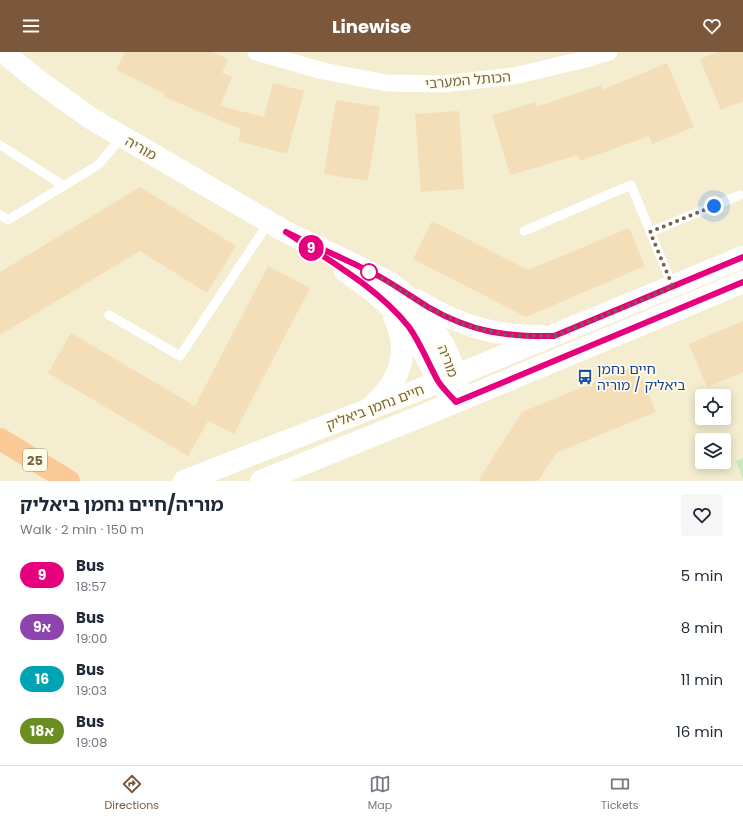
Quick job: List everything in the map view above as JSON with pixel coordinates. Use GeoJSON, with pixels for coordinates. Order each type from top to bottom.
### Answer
{"type":"FeatureCollection","features":[{"type":"Feature","properties":{"kind":"highway","name":"25"},"geometry":{"type":"LineString","coordinates":[[0,438],[69,481]]}},
{"type":"Feature","properties":{"kind":"street","name":"מוריה"},"geometry":{"type":"LineString","coordinates":[[3,52],[40,82],[92,119],[277,227],[358,280],[392,296],[409,328],[448,379],[456,402]]}},
{"type":"Feature","properties":{"kind":"street","name":"הכותל המערבי"},"geometry":{"type":"LineString","coordinates":[[256,52],[337,74],[387,82],[442,84],[514,76],[609,52]]}},
{"type":"Feature","properties":{"kind":"street","name":"חיים נחמן ביאליק"},"geometry":{"type":"LineString","coordinates":[[184,481],[448,379],[743,257]]}},
{"type":"Feature","properties":{"kind":"street","name":"חיים נחמן ביאליק"},"geometry":{"type":"LineString","coordinates":[[261,481],[456,402],[743,282]]}},
{"type":"Feature","properties":{"kind":"street"},"geometry":{"type":"LineString","coordinates":[[365,412],[388,390],[398,373],[401,363],[403,351],[402,339],[397,323],[392,296],[429,308],[468,326],[507,335],[554,336]]}},
{"type":"Feature","properties":{"kind":"lane"},"geometry":{"type":"LineString","coordinates":[[0,215],[8,220],[98,165],[122,137]]}},
{"type":"Feature","properties":{"kind":"lane"},"geometry":{"type":"LineString","coordinates":[[0,145],[64,186]]}},
{"type":"Feature","properties":{"kind":"lane"},"geometry":{"type":"LineString","coordinates":[[524,231],[630,185],[673,287]]}},
{"type":"Feature","properties":{"kind":"lane"},"geometry":{"type":"LineString","coordinates":[[650,232],[740,195]]}},
{"type":"Feature","properties":{"kind":"lane"},"geometry":{"type":"LineString","coordinates":[[109,314],[180,356],[277,227]]}},
{"type":"Feature","properties":{"kind":"shaded area"},"geometry":{"type":"Polygon","coordinates":[[[0,52],[743,52],[743,481],[0,481],[0,52]]]}},
{"type":"Feature","properties":{"kind":"green space"},"geometry":{"type":"Polygon","coordinates":[[[743,458],[743,479],[736,461],[743,458]]]}},
{"type":"Feature","properties":{"kind":"building"},"geometry":{"type":"Polygon","coordinates":[[[125,52],[212,52],[228,59],[222,73],[232,77],[220,106],[264,117],[273,83],[304,91],[287,154],[238,141],[241,129],[164,97],[165,94],[116,70],[125,52]]]}},
{"type":"Feature","properties":{"kind":"building"},"geometry":{"type":"Polygon","coordinates":[[[718,52],[743,52],[743,101],[721,110],[700,59],[718,52]]]}},
{"type":"Feature","properties":{"kind":"building"},"geometry":{"type":"Polygon","coordinates":[[[667,63],[694,127],[652,144],[649,136],[580,161],[578,155],[510,175],[492,115],[535,102],[537,107],[601,85],[602,90],[667,63]]]}},
{"type":"Feature","properties":{"kind":"building"},"geometry":{"type":"Polygon","coordinates":[[[336,100],[380,107],[368,181],[324,174],[336,100]]]}},
{"type":"Feature","properties":{"kind":"building"},"geometry":{"type":"Polygon","coordinates":[[[459,111],[464,189],[421,192],[415,114],[459,111]]]}},
{"type":"Feature","properties":{"kind":"building"},"geometry":{"type":"Polygon","coordinates":[[[140,187],[236,246],[207,293],[140,251],[0,335],[0,272],[140,187]]]}},
{"type":"Feature","properties":{"kind":"building"},"geometry":{"type":"Polygon","coordinates":[[[432,221],[528,270],[629,228],[645,266],[526,317],[413,259],[432,221]]]}},
{"type":"Feature","properties":{"kind":"building"},"geometry":{"type":"Polygon","coordinates":[[[268,266],[310,288],[234,434],[208,421],[188,456],[48,373],[71,333],[195,406],[268,266]]]}},
{"type":"Feature","properties":{"kind":"building"},"geometry":{"type":"Polygon","coordinates":[[[743,321],[743,372],[707,387],[689,344],[743,321]]]}},
{"type":"Feature","properties":{"kind":"building"},"geometry":{"type":"Polygon","coordinates":[[[637,365],[656,412],[556,453],[538,481],[478,481],[522,412],[637,365]]]}},
{"type":"Feature","properties":{"kind":"bus line","name":"9"},"geometry":{"type":"LineString","coordinates":[[743,257],[554,336],[525,336],[507,335],[468,326],[429,308],[383,279],[286,232],[358,280],[398,314],[418,341],[439,382],[456,402],[743,282]]}},
{"type":"Feature","properties":{"kind":"place","name":"חיים נחמן ביאליק / מוריה"},"geometry":{"type":"Point","coordinates":[585,377]}},
{"type":"Feature","properties":{"kind":"route"},"geometry":{"type":"LineString","coordinates":[[369,272],[383,279],[429,308],[468,326],[507,335],[554,336],[673,287],[650,232],[714,206]]}}]}
